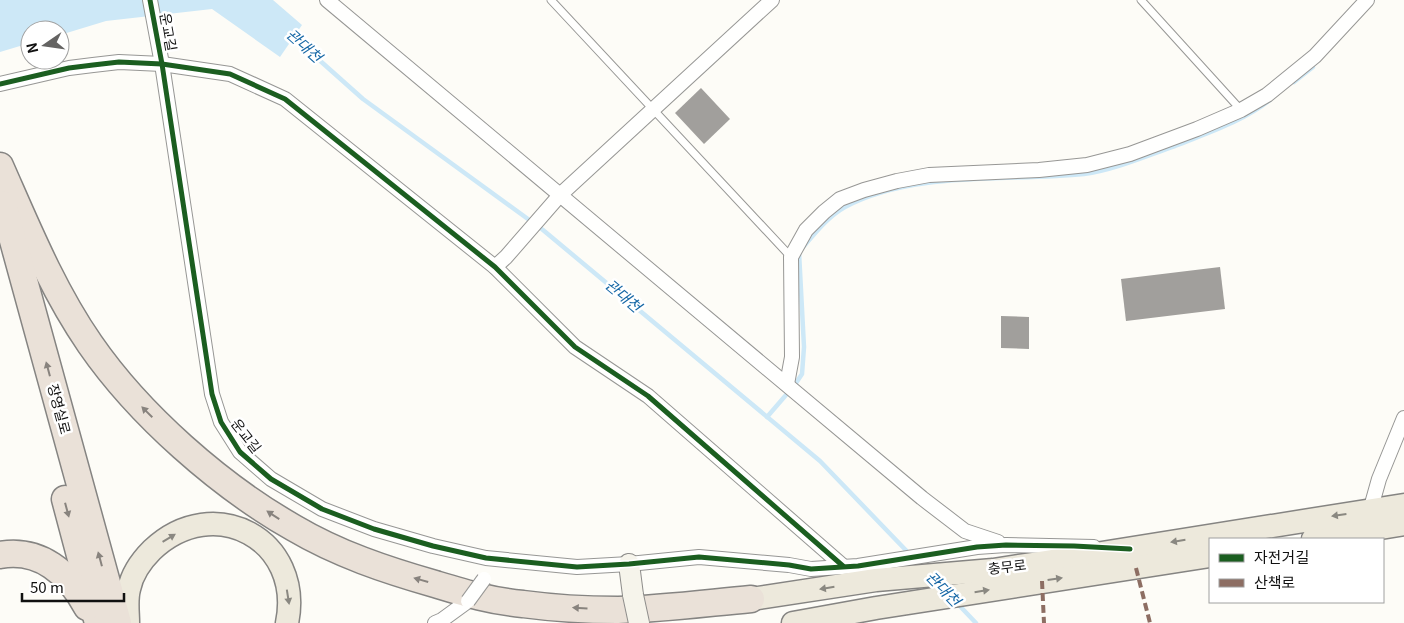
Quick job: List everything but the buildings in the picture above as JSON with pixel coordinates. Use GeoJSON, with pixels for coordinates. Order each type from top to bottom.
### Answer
{"type":"FeatureCollection","features":[{"type":"Feature","properties":{"kind":"highway"},"geometry":{"type":"LineString","coordinates":[[0,166],[57,290],[90,344],[121,386],[151,416],[233,489],[294,528],[340,551],[386,570],[485,599],[524,605],[618,610],[751,599]]}},
{"type":"Feature","properties":{"kind":"highway","name":"장영실로"},"geometry":{"type":"LineString","coordinates":[[0,194],[118,623]]}},
{"type":"Feature","properties":{"kind":"highway","name":"장영실로"},"geometry":{"type":"LineString","coordinates":[[0,260],[96,623]]}},
{"type":"Feature","properties":{"kind":"highway"},"geometry":{"type":"LineString","coordinates":[[0,555],[27,555],[42,559],[54,566],[74,586],[96,623]]}},
{"type":"Feature","properties":{"kind":"main road","name":"충무로"},"geometry":{"type":"LineString","coordinates":[[1316,538],[1372,520],[1404,505]]}},
{"type":"Feature","properties":{"kind":"main road","name":"충무로"},"geometry":{"type":"LineString","coordinates":[[1222,538],[1372,520],[1404,524]]}},
{"type":"Feature","properties":{"kind":"main road"},"geometry":{"type":"LineString","coordinates":[[128,623],[128,590],[143,560],[158,545],[171,536],[184,530],[208,524],[242,529],[256,537],[271,552],[279,564],[288,593],[290,606],[287,623]]}},
{"type":"Feature","properties":{"kind":"main road","name":"충무로"},"geometry":{"type":"LineString","coordinates":[[793,623],[899,604],[1000,578],[1130,549],[1209,540]]}},
{"type":"Feature","properties":{"kind":"main road","name":"충무로"},"geometry":{"type":"LineString","coordinates":[[751,599],[876,580],[1000,578],[1209,556]]}},
{"type":"Feature","properties":{"kind":"street","name":"운교길"},"geometry":{"type":"LineString","coordinates":[[150,0],[161,59],[212,394],[221,422],[240,452],[271,480],[322,509],[374,529],[433,546],[486,558],[577,567],[699,557],[789,565],[810,569],[858,566],[1006,544]]}},
{"type":"Feature","properties":{"kind":"street"},"geometry":{"type":"LineString","coordinates":[[327,0],[558,198],[787,384],[914,492],[965,531],[1006,544],[1130,549]]}},
{"type":"Feature","properties":{"kind":"street"},"geometry":{"type":"LineString","coordinates":[[495,267],[558,198],[772,0]]}},
{"type":"Feature","properties":{"kind":"street"},"geometry":{"type":"LineString","coordinates":[[787,384],[792,357],[791,257],[806,230],[840,199],[897,181],[929,175],[1039,170],[1087,165],[1130,154],[1197,129],[1241,110],[1267,95],[1314,56],[1367,0]]}},
{"type":"Feature","properties":{"kind":"street"},"geometry":{"type":"LineString","coordinates":[[0,84],[85,66],[161,59],[230,74],[286,98],[495,267],[575,347],[648,396],[844,566]]}},
{"type":"Feature","properties":{"kind":"street"},"geometry":{"type":"LineString","coordinates":[[1372,520],[1379,479],[1404,418]]}},
{"type":"Feature","properties":{"kind":"street"},"geometry":{"type":"LineString","coordinates":[[435,623],[468,601],[484,579],[486,558]]}},
{"type":"Feature","properties":{"kind":"street"},"geometry":{"type":"LineString","coordinates":[[629,564],[639,623]]}},
{"type":"Feature","properties":{"kind":"street","name":"충무로"},"geometry":{"type":"LineString","coordinates":[[610,623],[751,599]]}},
{"type":"Feature","properties":{"kind":"street"},"geometry":{"type":"LineString","coordinates":[[848,623],[876,608]]}},
{"type":"Feature","properties":{"kind":"lane"},"geometry":{"type":"LineString","coordinates":[[551,0],[791,257]]}},
{"type":"Feature","properties":{"kind":"lane"},"geometry":{"type":"LineString","coordinates":[[1141,0],[1241,110]]}},
{"type":"Feature","properties":{"kind":"water"},"geometry":{"type":"Polygon","coordinates":[[[0,0],[273,0],[302,25],[280,57],[212,9],[106,21],[70,32],[70,20],[20,20],[20,46],[0,52],[0,0]]]}},
{"type":"Feature","properties":{"kind":"waterway","name":"관대천"},"geometry":{"type":"LineString","coordinates":[[290,34],[363,99],[543,230],[820,461],[923,568]]}},
{"type":"Feature","properties":{"kind":"waterway"},"geometry":{"type":"LineString","coordinates":[[1294,82],[1313,67]]}},
{"type":"Feature","properties":{"kind":"waterway"},"geometry":{"type":"LineString","coordinates":[[796,383],[802,374],[804,347],[799,252],[826,221],[838,211],[872,195],[901,187],[931,182],[1084,174],[1107,169],[1175,146],[1224,126],[1248,115],[1270,100]]}},
{"type":"Feature","properties":{"kind":"waterway"},"geometry":{"type":"LineString","coordinates":[[767,417],[786,395]]}},
{"type":"Feature","properties":{"kind":"waterway","name":"관대천"},"geometry":{"type":"LineString","coordinates":[[956,602],[976,623]]}},
{"type":"Feature","properties":{"kind":"marked path"},"geometry":{"type":"LineString","coordinates":[[1136,568],[1150,623]]}},
{"type":"Feature","properties":{"kind":"marked path"},"geometry":{"type":"LineString","coordinates":[[1042,581],[1044,623]]}},
{"type":"Feature","properties":{"kind":"cycle path"},"geometry":{"type":"LineString","coordinates":[[150,0],[162,64],[212,394],[221,422],[240,452],[271,479],[322,509],[374,529],[433,546],[486,558],[577,567],[699,557],[789,565],[811,569],[858,566],[977,547],[1006,545],[1130,549]]}},
{"type":"Feature","properties":{"kind":"cycle path"},"geometry":{"type":"LineString","coordinates":[[0,84],[69,68],[93,65],[119,62],[162,64],[230,74],[285,99],[495,267],[575,347],[648,396],[843,566]]}}]}
